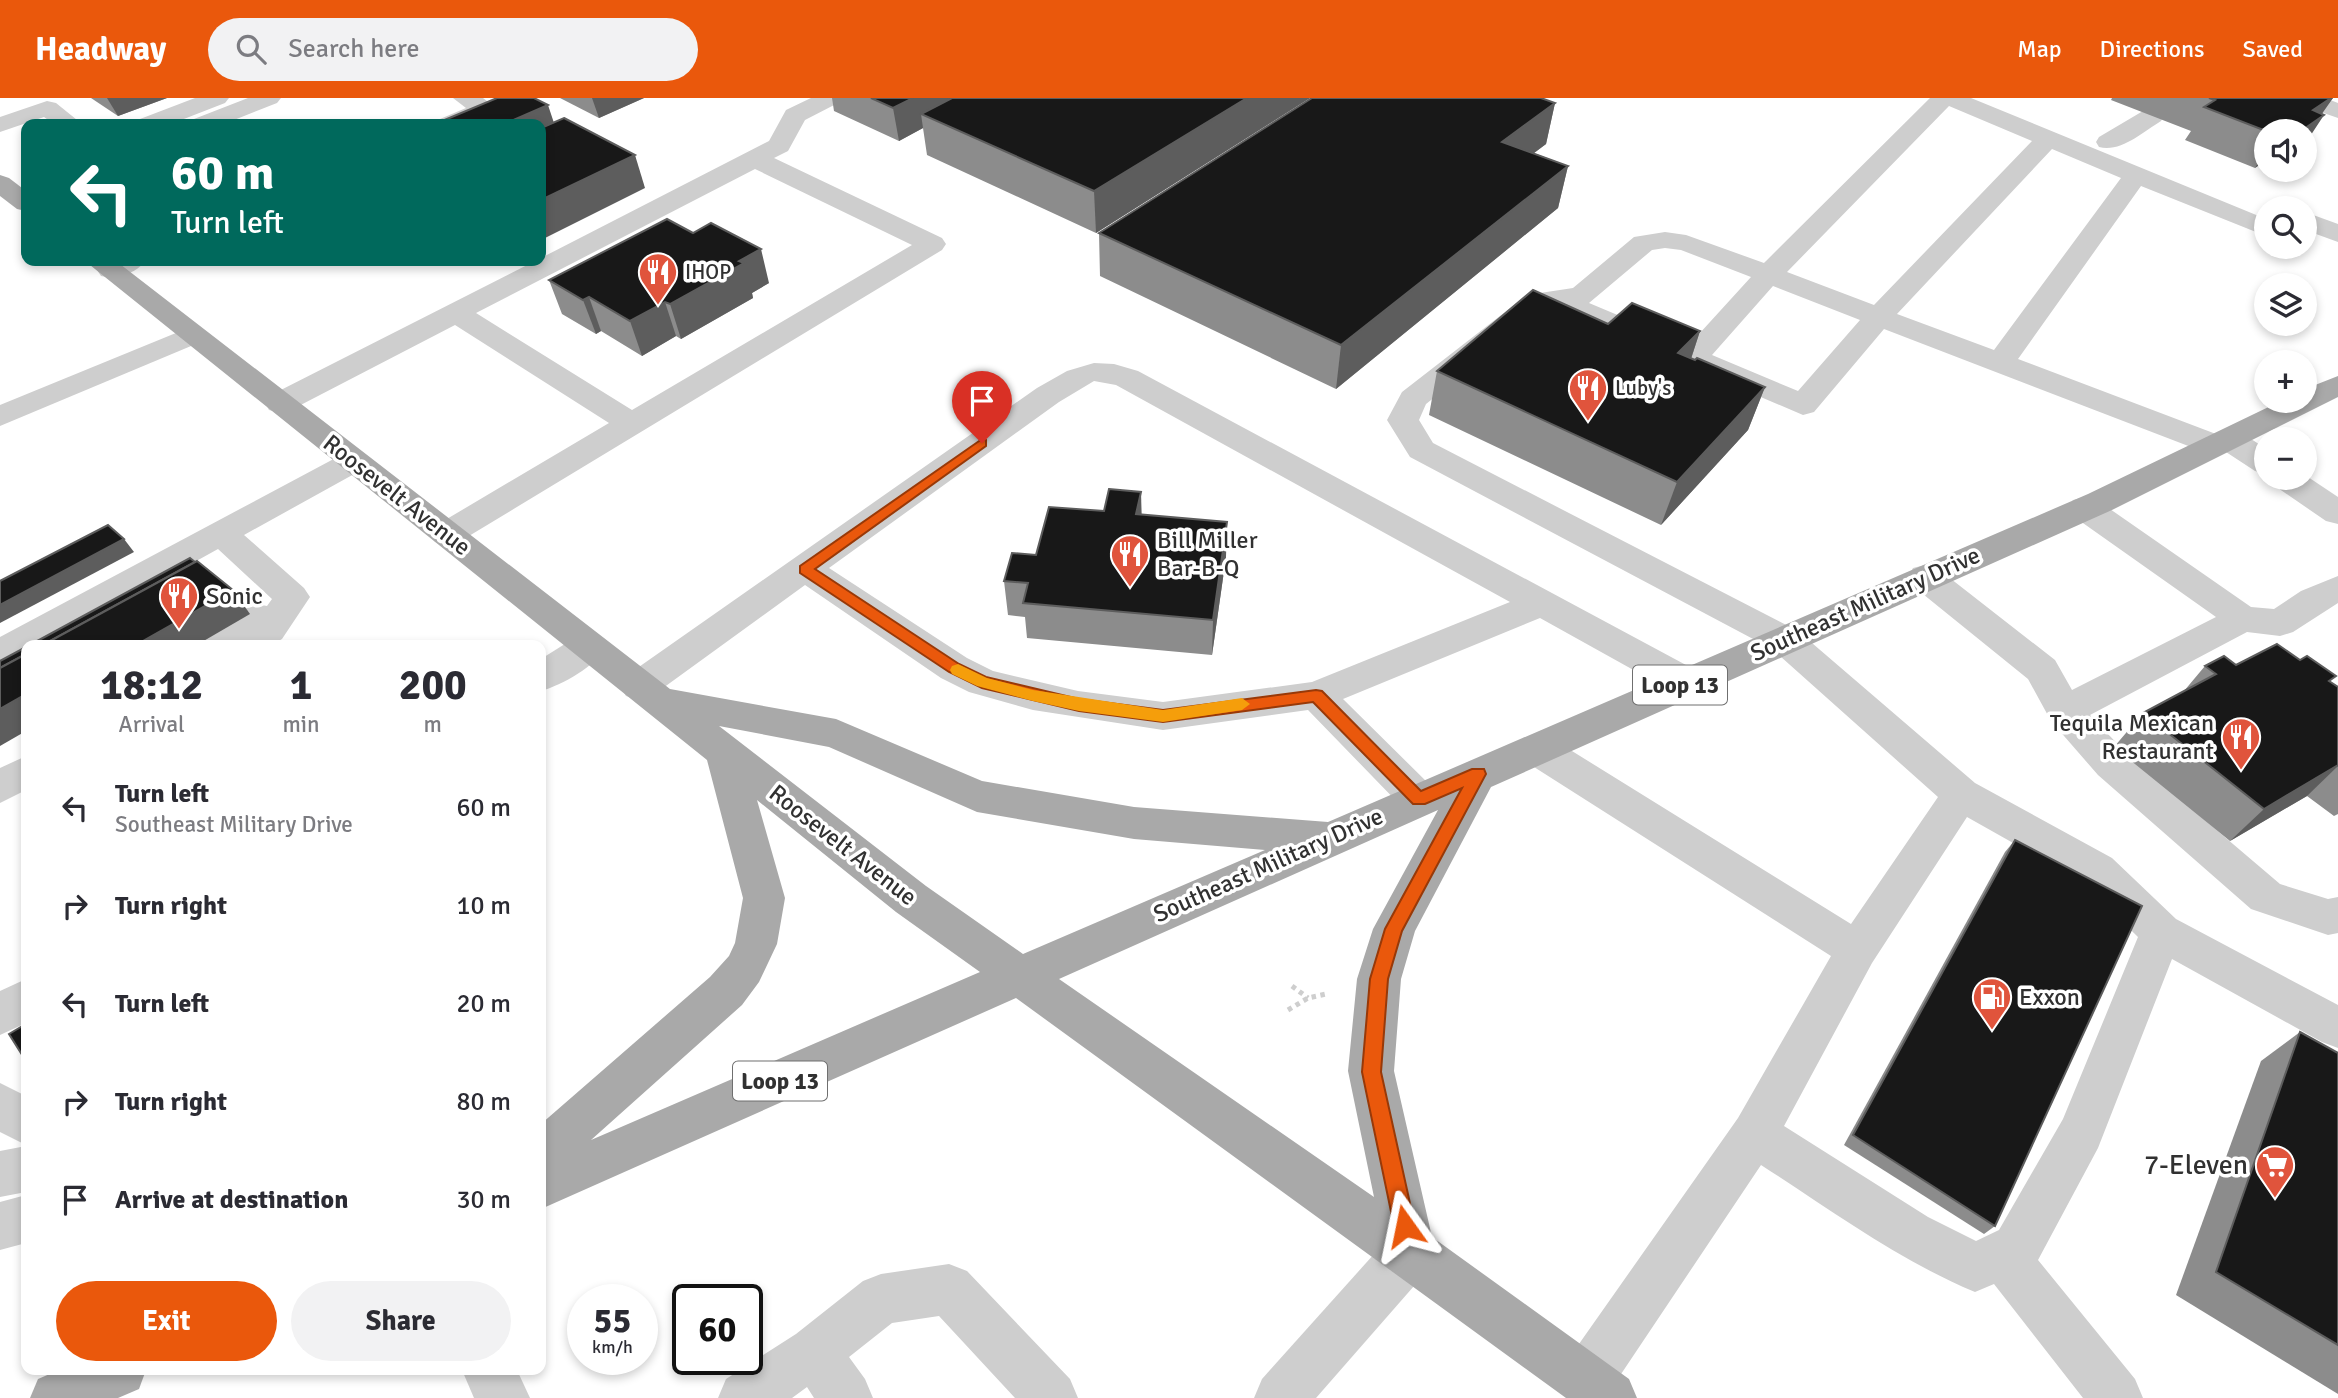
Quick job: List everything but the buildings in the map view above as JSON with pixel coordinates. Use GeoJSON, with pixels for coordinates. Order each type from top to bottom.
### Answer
{"type":"FeatureCollection","features":[{"type":"Feature","properties":{"kind":"main road","name":"Roosevelt Avenue"},"geometry":{"type":"LineString","coordinates":[[116,266],[193,334],[911,899],[1410,1252],[1598,1389]]}},
{"type":"Feature","properties":{"kind":"main road","name":"Southeast Military Drive"},"geometry":{"type":"LineString","coordinates":[[546,1184],[2085,508],[2338,385]]}},
{"type":"Feature","properties":{"kind":"main road"},"geometry":{"type":"LineString","coordinates":[[649,693],[836,734],[977,796],[1134,823],[1330,838]]}},
{"type":"Feature","properties":{"kind":"main road"},"geometry":{"type":"LineString","coordinates":[[546,1150],[726,991],[744,969],[756,944],[764,898],[724,752]]}},
{"type":"Feature","properties":{"kind":"main road"},"geometry":{"type":"LineString","coordinates":[[1410,1252],[1371,1072],[1379,979],[1394,929],[1478,774]]}},
{"type":"Feature","properties":{"kind":"main road"},"geometry":{"type":"LineString","coordinates":[[57,1398],[109,1375]]}},
{"type":"Feature","properties":{"kind":"street"},"geometry":{"type":"LineString","coordinates":[[162,119],[217,98]]}},
{"type":"Feature","properties":{"kind":"street"},"geometry":{"type":"LineString","coordinates":[[216,119],[269,98]]}},
{"type":"Feature","properties":{"kind":"street"},"geometry":{"type":"LineString","coordinates":[[461,119],[485,109],[465,98]]}},
{"type":"Feature","properties":{"kind":"street"},"geometry":{"type":"LineString","coordinates":[[280,403],[779,146],[795,115],[830,98]]}},
{"type":"Feature","properties":{"kind":"street"},"geometry":{"type":"LineString","coordinates":[[1693,358],[1769,274],[1947,98],[2049,137],[2254,223]]}},
{"type":"Feature","properties":{"kind":"street"},"geometry":{"type":"LineString","coordinates":[[2303,98],[2338,111]]}},
{"type":"Feature","properties":{"kind":"street"},"geometry":{"type":"LineString","coordinates":[[0,125],[39,103],[63,119]]}},
{"type":"Feature","properties":{"kind":"street"},"geometry":{"type":"LineString","coordinates":[[1993,115],[2014,103],[2254,201]]}},
{"type":"Feature","properties":{"kind":"street"},"geometry":{"type":"LineString","coordinates":[[2108,142],[2152,116]]}},
{"type":"Feature","properties":{"kind":"street"},"geometry":{"type":"LineString","coordinates":[[1556,299],[1803,405],[1879,316],[2049,137]]}},
{"type":"Feature","properties":{"kind":"street"},"geometry":{"type":"LineString","coordinates":[[447,534],[932,244],[755,159]]}},
{"type":"Feature","properties":{"kind":"street"},"geometry":{"type":"LineString","coordinates":[[2000,363],[2137,174]]}},
{"type":"Feature","properties":{"kind":"street"},"geometry":{"type":"LineString","coordinates":[[2317,222],[2338,207]]}},
{"type":"Feature","properties":{"kind":"street"},"geometry":{"type":"LineString","coordinates":[[2317,231],[2338,234]]}},
{"type":"Feature","properties":{"kind":"street"},"geometry":{"type":"LineString","coordinates":[[2317,238],[2338,258]]}},
{"type":"Feature","properties":{"kind":"street"},"geometry":{"type":"LineString","coordinates":[[2254,458],[2221,442],[2000,363],[1686,243],[1665,240],[1644,243],[1581,296],[1537,301],[1413,399],[1403,420],[1421,450],[1785,640],[1961,794],[2097,870],[2161,932],[2338,1028]]}},
{"type":"Feature","properties":{"kind":"street"},"geometry":{"type":"LineString","coordinates":[[456,313],[633,424]]}},
{"type":"Feature","properties":{"kind":"street"},"geometry":{"type":"LineString","coordinates":[[0,416],[193,334]]}},
{"type":"Feature","properties":{"kind":"street"},"geometry":{"type":"LineString","coordinates":[[649,693],[805,569],[1048,395],[1097,369],[1127,377],[1686,682]]}},
{"type":"Feature","properties":{"kind":"street"},"geometry":{"type":"LineString","coordinates":[[24,640],[354,461]]}},
{"type":"Feature","properties":{"kind":"street"},"geometry":{"type":"LineString","coordinates":[[2304,490],[2338,513]]}},
{"type":"Feature","properties":{"kind":"street"},"geometry":{"type":"LineString","coordinates":[[2085,508],[2243,619],[2280,623],[2313,600],[2338,588]]}},
{"type":"Feature","properties":{"kind":"street"},"geometry":{"type":"LineString","coordinates":[[221,533],[292,597]]}},
{"type":"Feature","properties":{"kind":"street"},"geometry":{"type":"LineString","coordinates":[[805,569],[954,668],[982,682],[1079,705],[1163,716],[1316,695],[1540,604]]}},
{"type":"Feature","properties":{"kind":"street"},"geometry":{"type":"LineString","coordinates":[[1925,578],[2042,670],[2064,711],[2112,764],[2266,897],[2328,917],[2338,915]]}},
{"type":"Feature","properties":{"kind":"street"},"geometry":{"type":"LineString","coordinates":[[217,640],[292,597]]}},
{"type":"Feature","properties":{"kind":"street"},"geometry":{"type":"LineString","coordinates":[[252,640],[269,630],[292,597]]}},
{"type":"Feature","properties":{"kind":"street"},"geometry":{"type":"LineString","coordinates":[[2064,711],[2243,619]]}},
{"type":"Feature","properties":{"kind":"street"},"geometry":{"type":"LineString","coordinates":[[0,653],[21,642]]}},
{"type":"Feature","properties":{"kind":"street"},"geometry":{"type":"LineString","coordinates":[[546,674],[589,646]]}},
{"type":"Feature","properties":{"kind":"street"},"geometry":{"type":"LineString","coordinates":[[1316,695],[1419,799]]}},
{"type":"Feature","properties":{"kind":"street"},"geometry":{"type":"LineString","coordinates":[[1537,749],[1857,950]]}},
{"type":"Feature","properties":{"kind":"street"},"geometry":{"type":"LineString","coordinates":[[0,764],[21,751]]}},
{"type":"Feature","properties":{"kind":"street"},"geometry":{"type":"LineString","coordinates":[[0,787],[21,774]]}},
{"type":"Feature","properties":{"kind":"street"},"geometry":{"type":"LineString","coordinates":[[1598,1389],[1755,1133],[1857,950],[1961,794]]}},
{"type":"Feature","properties":{"kind":"street"},"geometry":{"type":"LineString","coordinates":[[1755,1133],[1911,1234],[1975,1266],[2017,1248],[2081,1132],[2161,932]]}},
{"type":"Feature","properties":{"kind":"street"},"geometry":{"type":"LineString","coordinates":[[0,1104],[21,1119]]}},
{"type":"Feature","properties":{"kind":"street"},"geometry":{"type":"LineString","coordinates":[[0,1174],[21,1170]]}},
{"type":"Feature","properties":{"kind":"street"},"geometry":{"type":"LineString","coordinates":[[0,1226],[21,1220]]}},
{"type":"Feature","properties":{"kind":"street"},"geometry":{"type":"LineString","coordinates":[[1281,1398],[1410,1252]]}},
{"type":"Feature","properties":{"kind":"street"},"geometry":{"type":"LineString","coordinates":[[2002,1255],[2116,1398]]}},
{"type":"Feature","properties":{"kind":"street"},"geometry":{"type":"LineString","coordinates":[[745,1398],[814,1352],[881,1299],[948,1289],[1051,1398]]}},
{"type":"Feature","properties":{"kind":"street"},"geometry":{"type":"LineString","coordinates":[[814,1352],[846,1398]]}},
{"type":"Feature","properties":{"kind":"street"},"geometry":{"type":"LineString","coordinates":[[491,1375],[503,1398]]}},
{"type":"Feature","properties":{"kind":"path"},"geometry":{"type":"LineString","coordinates":[[1288,1010],[1308,998],[1292,986]]}},
{"type":"Feature","properties":{"kind":"slow traffic"},"geometry":{"type":"LineString","coordinates":[[958,670],[982,682],[1033,696],[1163,716],[1242,704]]}},
{"type":"Feature","properties":{"kind":"place","name":"IHOP"},"geometry":{"type":"Point","coordinates":[658,306]}},
{"type":"Feature","properties":{"kind":"place","name":"Luby's"},"geometry":{"type":"Point","coordinates":[1588,422]}},
{"type":"Feature","properties":{"kind":"place","name":"Bill Miller Bar-B-Q"},"geometry":{"type":"Point","coordinates":[1130,588]}},
{"type":"Feature","properties":{"kind":"place","name":"Sonic"},"geometry":{"type":"Point","coordinates":[179,630]}},
{"type":"Feature","properties":{"kind":"place","name":"Tequila Mexican Restaurant"},"geometry":{"type":"Point","coordinates":[2241,771]}},
{"type":"Feature","properties":{"kind":"place","name":"Exxon"},"geometry":{"type":"Point","coordinates":[1992,1031]}},
{"type":"Feature","properties":{"kind":"place","name":"7-Eleven"},"geometry":{"type":"Point","coordinates":[2275,1199]}},
{"type":"Feature","properties":{"kind":"route"},"geometry":{"type":"LineString","coordinates":[[982,443],[805,569],[954,668],[982,682],[1079,705],[1163,716],[1316,695],[1419,799],[1478,774],[1394,929],[1379,979],[1371,1072],[1405,1226]]}}]}
